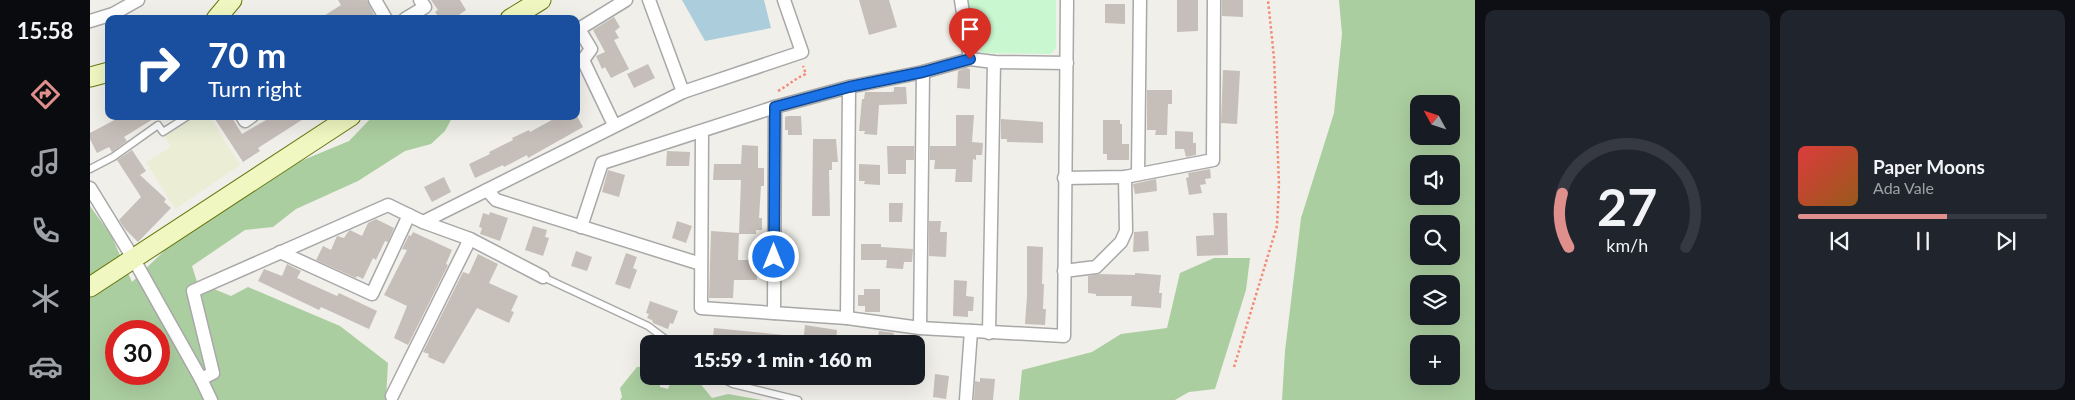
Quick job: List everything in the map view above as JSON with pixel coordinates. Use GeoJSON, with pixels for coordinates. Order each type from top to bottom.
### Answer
{"type":"FeatureCollection","features":[{"type":"Feature","properties":{"kind":"street"},"geometry":{"type":"LineString","coordinates":[[109,15],[138,0]]}},
{"type":"Feature","properties":{"kind":"street"},"geometry":{"type":"LineString","coordinates":[[375,0],[384,15]]}},
{"type":"Feature","properties":{"kind":"street"},"geometry":{"type":"LineString","coordinates":[[411,15],[425,7],[420,0]]}},
{"type":"Feature","properties":{"kind":"street"},"geometry":{"type":"LineString","coordinates":[[516,15],[540,0]]}},
{"type":"Feature","properties":{"kind":"street"},"geometry":{"type":"LineString","coordinates":[[580,28],[626,0]]}},
{"type":"Feature","properties":{"kind":"street"},"geometry":{"type":"LineString","coordinates":[[649,0],[683,92]]}},
{"type":"Feature","properties":{"kind":"street"},"geometry":{"type":"LineString","coordinates":[[423,222],[683,92],[802,52],[784,0]]}},
{"type":"Feature","properties":{"kind":"street"},"geometry":{"type":"LineString","coordinates":[[961,0],[970,59]]}},
{"type":"Feature","properties":{"kind":"street"},"geometry":{"type":"LineString","coordinates":[[702,132],[701,308],[847,318],[920,328],[1064,336],[1067,0]]}},
{"type":"Feature","properties":{"kind":"street"},"geometry":{"type":"LineString","coordinates":[[1138,173],[1140,0]]}},
{"type":"Feature","properties":{"kind":"street"},"geometry":{"type":"LineString","coordinates":[[1064,178],[1125,177],[1213,160],[1214,0]]}},
{"type":"Feature","properties":{"kind":"street"},"geometry":{"type":"LineString","coordinates":[[90,20],[105,16]]}},
{"type":"Feature","properties":{"kind":"street"},"geometry":{"type":"LineString","coordinates":[[580,32],[591,49],[583,60],[614,125]]}},
{"type":"Feature","properties":{"kind":"street"},"geometry":{"type":"LineString","coordinates":[[581,227],[602,164],[775,107],[849,87],[923,72],[970,59],[994,62],[1067,63]]}},
{"type":"Feature","properties":{"kind":"street"},"geometry":{"type":"LineString","coordinates":[[989,332],[994,62]]}},
{"type":"Feature","properties":{"kind":"street"},"geometry":{"type":"LineString","coordinates":[[920,328],[923,72]]}},
{"type":"Feature","properties":{"kind":"street"},"geometry":{"type":"LineString","coordinates":[[90,77],[105,73]]}},
{"type":"Feature","properties":{"kind":"street"},"geometry":{"type":"LineString","coordinates":[[847,318],[849,87]]}},
{"type":"Feature","properties":{"kind":"street"},"geometry":{"type":"LineString","coordinates":[[774,313],[775,107]]}},
{"type":"Feature","properties":{"kind":"street"},"geometry":{"type":"LineString","coordinates":[[90,287],[345,120]]}},
{"type":"Feature","properties":{"kind":"street"},"geometry":{"type":"LineString","coordinates":[[1064,271],[1096,267],[1121,242],[1126,231],[1125,177]]}},
{"type":"Feature","properties":{"kind":"street"},"geometry":{"type":"LineString","coordinates":[[90,188],[133,258],[201,379],[210,400]]}},
{"type":"Feature","properties":{"kind":"street"},"geometry":{"type":"LineString","coordinates":[[487,190],[496,200],[702,264]]}},
{"type":"Feature","properties":{"kind":"street"},"geometry":{"type":"LineString","coordinates":[[201,379],[213,373],[193,290],[388,205],[423,222],[470,239],[543,277]]}},
{"type":"Feature","properties":{"kind":"street"},"geometry":{"type":"LineString","coordinates":[[280,252],[372,294],[409,215]]}},
{"type":"Feature","properties":{"kind":"street"},"geometry":{"type":"LineString","coordinates":[[392,396],[470,239]]}},
{"type":"Feature","properties":{"kind":"street"},"geometry":{"type":"LineString","coordinates":[[966,400],[971,331]]}},
{"type":"Feature","properties":{"kind":"lane"},"geometry":{"type":"LineString","coordinates":[[90,169],[113,157],[158,125],[163,132],[182,120]]}},
{"type":"Feature","properties":{"kind":"lane"},"geometry":{"type":"LineString","coordinates":[[543,277],[648,326],[660,335]]}},
{"type":"Feature","properties":{"kind":"lane"},"geometry":{"type":"LineString","coordinates":[[736,385],[798,400]]}},
{"type":"Feature","properties":{"kind":"path"},"geometry":{"type":"LineString","coordinates":[[1234,367],[1277,226],[1279,184],[1274,58],[1268,0]]}},
{"type":"Feature","properties":{"kind":"path"},"geometry":{"type":"LineString","coordinates":[[786,87],[793,79],[806,74],[798,53]]}},
{"type":"Feature","properties":{"kind":"green space"},"geometry":{"type":"Polygon","coordinates":[[[966,0],[1056,0],[1056,48],[1051,54],[983,53],[971,43],[966,0]]]}},
{"type":"Feature","properties":{"kind":"green space"},"geometry":{"type":"Polygon","coordinates":[[[1339,0],[1475,0],[1475,400],[1282,400],[1285,351],[1301,218],[1334,113],[1342,34],[1339,0]]]}},
{"type":"Feature","properties":{"kind":"green space"},"geometry":{"type":"Polygon","coordinates":[[[188,120],[212,120],[240,165],[175,209],[146,162],[171,147],[164,135],[188,120]]]}},
{"type":"Feature","properties":{"kind":"green space"},"geometry":{"type":"Polygon","coordinates":[[[369,120],[451,120],[445,131],[431,144],[405,151],[358,181],[296,209],[273,227],[245,230],[192,266],[197,282],[231,296],[248,287],[340,326],[388,363],[386,400],[90,400],[90,206],[111,235],[132,282],[166,249],[218,209],[284,168],[349,141],[369,120]]]}},
{"type":"Feature","properties":{"kind":"green space"},"geometry":{"type":"Polygon","coordinates":[[[1214,258],[1250,258],[1246,290],[1215,389],[1189,392],[1175,400],[1019,400],[1022,370],[1092,352],[1121,334],[1167,328],[1180,273],[1214,258]]]}},
{"type":"Feature","properties":{"kind":"green space"},"geometry":{"type":"Polygon","coordinates":[[[637,367],[640,367],[640,385],[660,385],[660,387],[668,389],[670,385],[701,385],[712,398],[728,394],[762,400],[620,400],[622,397],[620,388],[637,367]]]}},
{"type":"Feature","properties":{"kind":"water"},"geometry":{"type":"Polygon","coordinates":[[[682,0],[764,0],[771,28],[705,41],[682,0]]]}},
{"type":"Feature","properties":{"kind":"building"},"geometry":{"type":"Polygon","coordinates":[[[338,0],[367,0],[374,15],[325,15],[341,5],[338,0]]]}},
{"type":"Feature","properties":{"kind":"building"},"geometry":{"type":"Polygon","coordinates":[[[431,0],[460,0],[466,10],[459,15],[437,15],[435,12],[438,10],[431,0]]]}},
{"type":"Feature","properties":{"kind":"building"},"geometry":{"type":"Polygon","coordinates":[[[859,0],[889,0],[897,27],[869,35],[859,0]]]}},
{"type":"Feature","properties":{"kind":"building"},"geometry":{"type":"Polygon","coordinates":[[[1177,0],[1198,0],[1198,31],[1177,32],[1177,0]]]}},
{"type":"Feature","properties":{"kind":"building"},"geometry":{"type":"Polygon","coordinates":[[[1222,0],[1243,0],[1243,17],[1222,16],[1222,0]]]}},
{"type":"Feature","properties":{"kind":"building"},"geometry":{"type":"Polygon","coordinates":[[[1105,4],[1125,4],[1125,24],[1105,23],[1105,4]]]}},
{"type":"Feature","properties":{"kind":"building"},"geometry":{"type":"Polygon","coordinates":[[[614,17],[620,27],[615,31],[619,38],[614,40],[629,69],[611,78],[605,67],[602,69],[596,56],[605,52],[593,30],[614,17]]]}},
{"type":"Feature","properties":{"kind":"building"},"geometry":{"type":"Polygon","coordinates":[[[648,64],[655,78],[634,88],[627,74],[648,64]]]}},
{"type":"Feature","properties":{"kind":"building"},"geometry":{"type":"Polygon","coordinates":[[[966,68],[970,69],[970,89],[957,88],[958,71],[966,68]]]}},
{"type":"Feature","properties":{"kind":"building"},"geometry":{"type":"Polygon","coordinates":[[[1223,70],[1240,71],[1237,124],[1221,123],[1223,70]]]}},
{"type":"Feature","properties":{"kind":"building"},"geometry":{"type":"Polygon","coordinates":[[[894,87],[906,87],[907,104],[879,105],[877,135],[864,134],[865,131],[859,131],[862,99],[864,99],[865,92],[892,92],[894,87]]]}},
{"type":"Feature","properties":{"kind":"building"},"geometry":{"type":"Polygon","coordinates":[[[1147,90],[1172,90],[1172,104],[1168,104],[1167,135],[1155,135],[1156,130],[1147,130],[1147,90]]]}},
{"type":"Feature","properties":{"kind":"building"},"geometry":{"type":"Polygon","coordinates":[[[956,115],[974,115],[972,142],[983,143],[982,155],[976,155],[976,160],[973,159],[972,182],[955,182],[956,169],[934,169],[935,160],[930,160],[930,146],[956,146],[956,115]]]}},
{"type":"Feature","properties":{"kind":"building"},"geometry":{"type":"Polygon","coordinates":[[[801,116],[802,135],[788,135],[788,130],[785,130],[785,117],[801,116]]]}},
{"type":"Feature","properties":{"kind":"building"},"geometry":{"type":"Polygon","coordinates":[[[1001,119],[1043,122],[1043,143],[1007,142],[1007,139],[1001,139],[1001,119]]]}},
{"type":"Feature","properties":{"kind":"building"},"geometry":{"type":"Polygon","coordinates":[[[114,120],[152,120],[124,137],[127,141],[112,152],[109,147],[97,153],[90,139],[90,133],[114,120]]]}},
{"type":"Feature","properties":{"kind":"building"},"geometry":{"type":"Polygon","coordinates":[[[216,120],[233,120],[242,134],[266,120],[302,120],[258,148],[260,151],[243,162],[216,120]]]}},
{"type":"Feature","properties":{"kind":"building"},"geometry":{"type":"Polygon","coordinates":[[[552,120],[579,120],[583,127],[528,158],[527,155],[504,167],[503,165],[475,178],[469,164],[490,154],[489,152],[513,140],[512,138],[529,130],[530,132],[552,120]]]}},
{"type":"Feature","properties":{"kind":"building"},"geometry":{"type":"Polygon","coordinates":[[[1103,120],[1120,120],[1120,124],[1122,124],[1122,144],[1129,144],[1129,160],[1107,160],[1107,154],[1103,154],[1103,120]]]}},
{"type":"Feature","properties":{"kind":"building"},"geometry":{"type":"Polygon","coordinates":[[[1175,131],[1193,132],[1193,143],[1196,143],[1196,155],[1186,157],[1184,149],[1175,149],[1175,131]]]}},
{"type":"Feature","properties":{"kind":"building"},"geometry":{"type":"Polygon","coordinates":[[[813,139],[836,139],[838,162],[832,162],[832,170],[829,170],[830,216],[812,216],[813,139]]]}},
{"type":"Feature","properties":{"kind":"building"},"geometry":{"type":"Polygon","coordinates":[[[742,145],[758,146],[758,168],[764,168],[764,186],[761,186],[759,218],[762,218],[762,230],[756,230],[756,234],[739,234],[741,180],[713,180],[714,164],[741,164],[742,145]]]}},
{"type":"Feature","properties":{"kind":"building"},"geometry":{"type":"Polygon","coordinates":[[[887,146],[914,146],[914,160],[906,160],[906,174],[888,174],[887,146]]]}},
{"type":"Feature","properties":{"kind":"building"},"geometry":{"type":"Polygon","coordinates":[[[132,150],[146,171],[140,175],[166,199],[164,202],[171,208],[138,242],[119,220],[141,197],[117,160],[132,150]]]}},
{"type":"Feature","properties":{"kind":"building"},"geometry":{"type":"Polygon","coordinates":[[[667,151],[690,152],[689,166],[666,166],[667,151]]]}},
{"type":"Feature","properties":{"kind":"building"},"geometry":{"type":"Polygon","coordinates":[[[859,164],[880,165],[880,185],[864,184],[865,181],[859,181],[859,164]]]}},
{"type":"Feature","properties":{"kind":"building"},"geometry":{"type":"Polygon","coordinates":[[[1210,169],[1211,178],[1205,179],[1206,184],[1200,185],[1202,193],[1189,195],[1186,178],[1189,177],[1188,173],[1210,169]]]}},
{"type":"Feature","properties":{"kind":"building"},"geometry":{"type":"Polygon","coordinates":[[[608,170],[625,175],[619,197],[602,192],[608,170]]]}},
{"type":"Feature","properties":{"kind":"building"},"geometry":{"type":"Polygon","coordinates":[[[444,177],[451,192],[432,202],[424,187],[444,177]]]}},
{"type":"Feature","properties":{"kind":"building"},"geometry":{"type":"Polygon","coordinates":[[[1156,179],[1157,191],[1135,194],[1133,184],[1156,179]]]}},
{"type":"Feature","properties":{"kind":"building"},"geometry":{"type":"Polygon","coordinates":[[[889,203],[903,203],[902,222],[889,222],[889,203]]]}},
{"type":"Feature","properties":{"kind":"building"},"geometry":{"type":"Polygon","coordinates":[[[490,212],[508,218],[500,241],[480,234],[482,228],[479,227],[483,213],[489,215],[490,212]]]}},
{"type":"Feature","properties":{"kind":"building"},"geometry":{"type":"Polygon","coordinates":[[[1213,213],[1227,213],[1228,255],[1197,256],[1196,236],[1214,235],[1213,213]]]}},
{"type":"Feature","properties":{"kind":"building"},"geometry":{"type":"Polygon","coordinates":[[[376,219],[394,228],[388,242],[385,241],[376,260],[373,258],[363,279],[357,276],[356,278],[316,260],[323,246],[331,250],[337,236],[344,238],[350,230],[362,236],[368,223],[376,219]]]}},
{"type":"Feature","properties":{"kind":"building"},"geometry":{"type":"Polygon","coordinates":[[[677,221],[692,226],[686,243],[672,238],[677,221]]]}},
{"type":"Feature","properties":{"kind":"building"},"geometry":{"type":"Polygon","coordinates":[[[929,221],[941,221],[940,232],[947,232],[946,257],[929,256],[929,221]]]}},
{"type":"Feature","properties":{"kind":"building"},"geometry":{"type":"Polygon","coordinates":[[[533,226],[547,230],[545,237],[549,238],[543,256],[525,250],[533,226]]]}},
{"type":"Feature","properties":{"kind":"building"},"geometry":{"type":"Polygon","coordinates":[[[711,231],[739,233],[738,260],[752,260],[752,264],[757,264],[757,280],[734,280],[733,298],[709,298],[711,231]]]}},
{"type":"Feature","properties":{"kind":"building"},"geometry":{"type":"Polygon","coordinates":[[[1148,231],[1149,251],[1133,252],[1134,232],[1148,231]]]}},
{"type":"Feature","properties":{"kind":"building"},"geometry":{"type":"Polygon","coordinates":[[[413,232],[452,250],[446,264],[448,265],[408,345],[394,338],[407,306],[384,295],[407,250],[402,249],[409,235],[411,236],[413,232]]]}},
{"type":"Feature","properties":{"kind":"building"},"geometry":{"type":"Polygon","coordinates":[[[861,244],[881,244],[881,247],[913,249],[912,262],[904,262],[903,269],[886,268],[887,260],[861,260],[861,244]]]}},
{"type":"Feature","properties":{"kind":"building"},"geometry":{"type":"Polygon","coordinates":[[[1027,246],[1043,247],[1042,284],[1044,284],[1043,309],[1046,309],[1045,325],[1025,324],[1027,246]]]}},
{"type":"Feature","properties":{"kind":"building"},"geometry":{"type":"Polygon","coordinates":[[[576,251],[592,257],[587,271],[571,266],[576,251]]]}},
{"type":"Feature","properties":{"kind":"building"},"geometry":{"type":"Polygon","coordinates":[[[626,253],[637,257],[633,268],[637,270],[630,289],[615,284],[626,253]]]}},
{"type":"Feature","properties":{"kind":"building"},"geometry":{"type":"Polygon","coordinates":[[[478,254],[498,264],[489,283],[518,296],[511,311],[514,312],[509,323],[477,308],[444,364],[428,357],[429,354],[423,352],[463,272],[469,274],[478,254]]]}},
{"type":"Feature","properties":{"kind":"building"},"geometry":{"type":"Polygon","coordinates":[[[287,264],[301,271],[297,278],[337,296],[339,293],[377,311],[369,329],[321,307],[319,310],[258,281],[264,269],[282,276],[287,264]]]}},
{"type":"Feature","properties":{"kind":"building"},"geometry":{"type":"Polygon","coordinates":[[[1135,273],[1161,275],[1159,293],[1162,293],[1161,308],[1131,306],[1132,296],[1096,296],[1096,294],[1088,293],[1088,276],[1099,274],[1135,275],[1135,273]]]}},
{"type":"Feature","properties":{"kind":"building"},"geometry":{"type":"Polygon","coordinates":[[[954,280],[967,281],[966,296],[974,297],[973,311],[968,311],[968,317],[953,316],[954,280]]]}},
{"type":"Feature","properties":{"kind":"building"},"geometry":{"type":"Polygon","coordinates":[[[864,289],[880,289],[880,312],[865,312],[865,306],[858,306],[858,295],[864,295],[864,289]]]}},
{"type":"Feature","properties":{"kind":"building"},"geometry":{"type":"Polygon","coordinates":[[[650,301],[678,311],[673,324],[670,323],[668,329],[653,323],[652,320],[647,318],[649,314],[646,313],[650,301]]]}},
{"type":"Feature","properties":{"kind":"building"},"geometry":{"type":"Polygon","coordinates":[[[805,325],[837,330],[837,335],[804,335],[805,325]]]}},
{"type":"Feature","properties":{"kind":"building"},"geometry":{"type":"Polygon","coordinates":[[[714,328],[783,335],[713,335],[714,328]]]}},
{"type":"Feature","properties":{"kind":"building"},"geometry":{"type":"Polygon","coordinates":[[[879,331],[894,333],[894,335],[878,335],[879,331]]]}},
{"type":"Feature","properties":{"kind":"building"},"geometry":{"type":"Polygon","coordinates":[[[935,374],[949,376],[946,399],[933,397],[935,374]]]}},
{"type":"Feature","properties":{"kind":"building"},"geometry":{"type":"Polygon","coordinates":[[[980,378],[995,379],[993,400],[974,400],[975,381],[980,382],[980,378]]]}},
{"type":"Feature","properties":{"kind":"route"},"geometry":{"type":"LineString","coordinates":[[774,257],[775,107],[849,87],[923,72],[970,59]]}}]}
